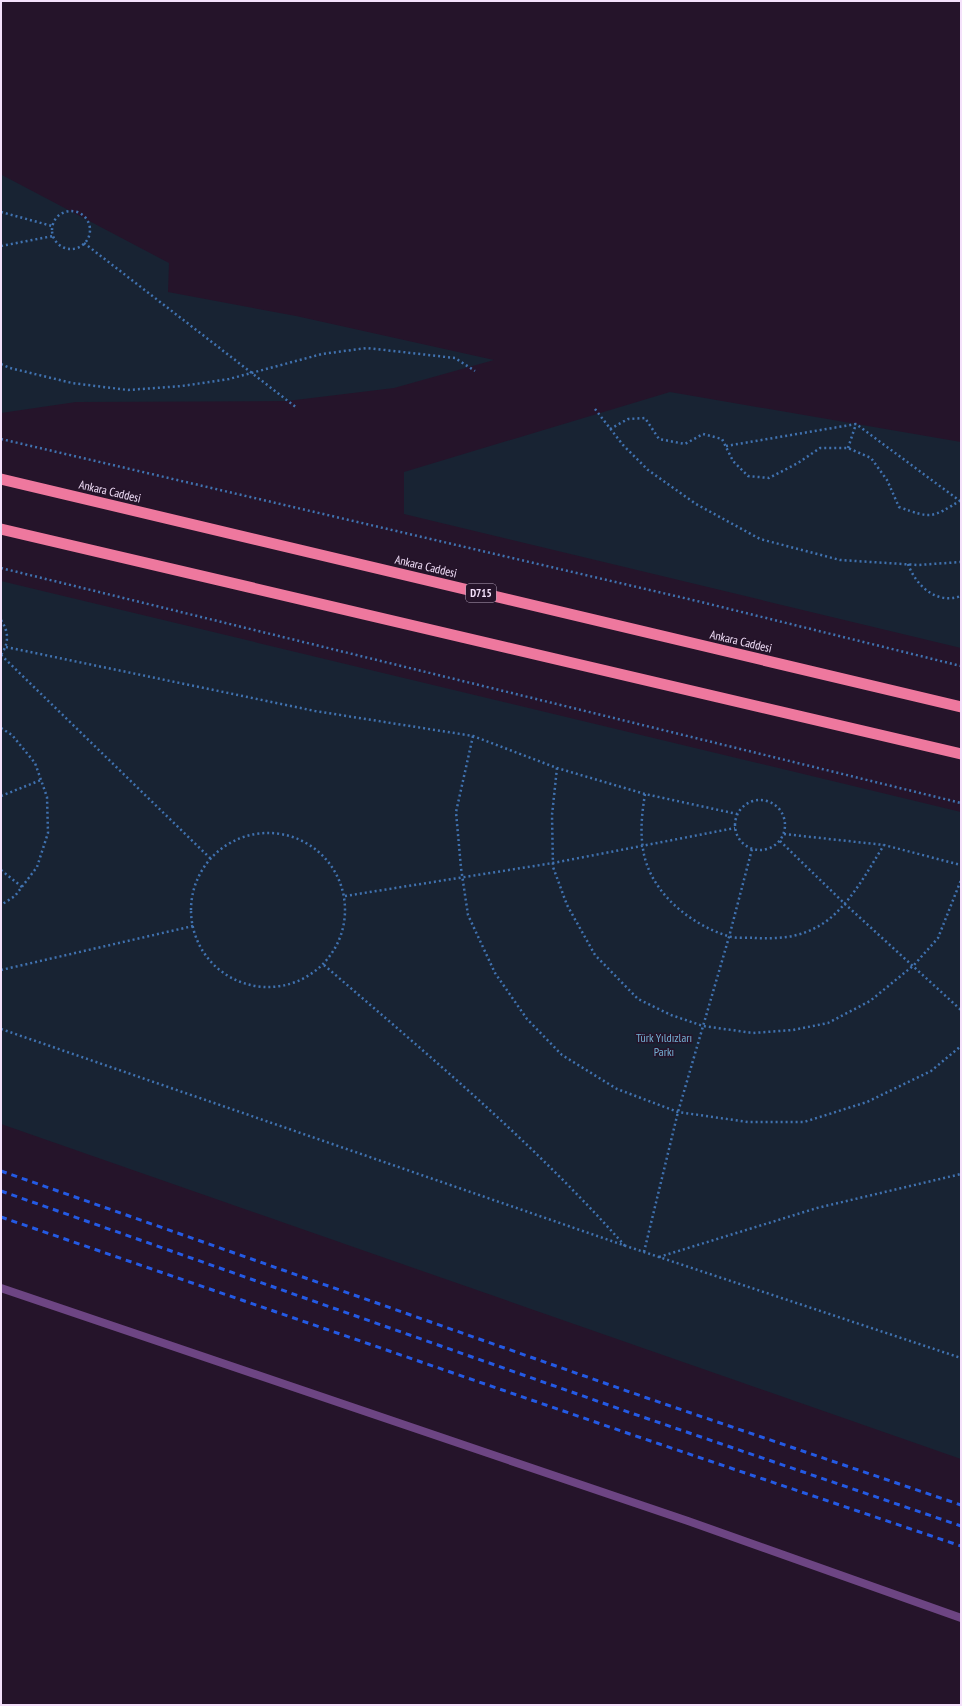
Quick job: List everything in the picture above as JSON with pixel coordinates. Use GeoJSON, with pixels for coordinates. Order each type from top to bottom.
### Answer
{"type":"FeatureCollection","features":[{"type":"Feature","properties":{"kind":"highway","name":"Ankara Caddesi"},"geometry":{"type":"LineString","coordinates":[[1,479],[961,707]]}},
{"type":"Feature","properties":{"kind":"highway"},"geometry":{"type":"LineString","coordinates":[[1,529],[961,754]]}},
{"type":"Feature","properties":{"kind":"street"},"geometry":{"type":"LineString","coordinates":[[1,1288],[688,1521],[961,1618]]}},
{"type":"Feature","properties":{"kind":"path"},"geometry":{"type":"LineString","coordinates":[[1,212],[52,226]]}},
{"type":"Feature","properties":{"kind":"path"},"geometry":{"type":"LineString","coordinates":[[68,212],[80,214],[88,223],[90,229],[89,235],[84,243],[77,248],[65,249],[60,246],[53,236],[52,226],[56,218],[61,214],[68,212]]}},
{"type":"Feature","properties":{"kind":"path"},"geometry":{"type":"LineString","coordinates":[[1,246],[53,236]]}},
{"type":"Feature","properties":{"kind":"path"},"geometry":{"type":"LineString","coordinates":[[84,243],[297,408]]}},
{"type":"Feature","properties":{"kind":"path"},"geometry":{"type":"LineString","coordinates":[[1,364],[10,368],[72,383],[128,390],[182,386],[229,379],[322,354],[367,348],[455,358],[475,371]]}},
{"type":"Feature","properties":{"kind":"path"},"geometry":{"type":"LineString","coordinates":[[595,409],[623,445],[648,470],[696,504],[760,539],[840,560],[908,564],[961,562]]}},
{"type":"Feature","properties":{"kind":"path"},"geometry":{"type":"LineString","coordinates":[[610,429],[628,419],[645,418],[660,439],[685,444],[703,434],[722,439],[733,460],[748,476],[769,478],[798,463],[820,448],[848,448],[871,458],[887,480],[899,507],[918,514],[934,516],[960,500],[856,424],[726,446]]}},
{"type":"Feature","properties":{"kind":"path"},"geometry":{"type":"LineString","coordinates":[[848,448],[856,424]]}},
{"type":"Feature","properties":{"kind":"path"},"geometry":{"type":"LineString","coordinates":[[1,439],[697,601],[961,666]]}},
{"type":"Feature","properties":{"kind":"path"},"geometry":{"type":"LineString","coordinates":[[908,564],[911,573],[923,589],[952,599],[961,596]]}},
{"type":"Feature","properties":{"kind":"path"},"geometry":{"type":"LineString","coordinates":[[1,568],[961,803]]}},
{"type":"Feature","properties":{"kind":"path"},"geometry":{"type":"LineString","coordinates":[[1,620],[6,628],[8,638],[6,647],[1,655],[211,859]]}},
{"type":"Feature","properties":{"kind":"path"},"geometry":{"type":"LineString","coordinates":[[6,647],[315,711],[473,736],[557,768],[646,794],[737,814]]}},
{"type":"Feature","properties":{"kind":"path"},"geometry":{"type":"LineString","coordinates":[[1,728],[12,735],[35,763],[47,797],[48,833],[37,867],[15,896],[1,905]]}},
{"type":"Feature","properties":{"kind":"path"},"geometry":{"type":"LineString","coordinates":[[473,736],[456,812],[468,915],[495,973],[527,1019],[562,1055],[617,1089],[678,1112],[748,1122],[804,1122],[874,1099],[930,1071],[961,1046]]}},
{"type":"Feature","properties":{"kind":"path"},"geometry":{"type":"LineString","coordinates":[[557,768],[552,815],[553,862],[567,905],[595,955],[638,999],[671,1015],[703,1026],[753,1033],[793,1030],[828,1023],[870,1002],[913,967],[938,938],[961,880]]}},
{"type":"Feature","properties":{"kind":"path"},"geometry":{"type":"LineString","coordinates":[[1,796],[41,780]]}},
{"type":"Feature","properties":{"kind":"path"},"geometry":{"type":"LineString","coordinates":[[646,794],[641,820],[643,845],[653,876],[667,897],[694,922],[729,937],[782,939],[818,927],[845,904],[884,845]]}},
{"type":"Feature","properties":{"kind":"path"},"geometry":{"type":"LineString","coordinates":[[766,800],[780,809],[784,816],[784,834],[780,841],[767,849],[752,849],[745,845],[739,839],[735,828],[737,814],[749,802],[766,800]]}},
{"type":"Feature","properties":{"kind":"path"},"geometry":{"type":"LineString","coordinates":[[345,896],[463,878],[735,828]]}},
{"type":"Feature","properties":{"kind":"path"},"geometry":{"type":"LineString","coordinates":[[272,832],[297,838],[320,852],[336,872],[345,896],[345,922],[338,945],[324,965],[304,980],[280,987],[256,987],[232,979],[212,964],[198,942],[191,917],[193,890],[204,866],[211,859],[222,847],[245,836],[272,832]]}},
{"type":"Feature","properties":{"kind":"path"},"geometry":{"type":"LineString","coordinates":[[784,834],[884,845],[961,865]]}},
{"type":"Feature","properties":{"kind":"path"},"geometry":{"type":"LineString","coordinates":[[780,841],[845,904],[961,1010]]}},
{"type":"Feature","properties":{"kind":"path"},"geometry":{"type":"LineString","coordinates":[[644,1252],[678,1112],[729,937],[752,849]]}},
{"type":"Feature","properties":{"kind":"path"},"geometry":{"type":"LineString","coordinates":[[1,870],[22,887]]}},
{"type":"Feature","properties":{"kind":"path"},"geometry":{"type":"LineString","coordinates":[[1,970],[194,926]]}},
{"type":"Feature","properties":{"kind":"path"},"geometry":{"type":"LineString","coordinates":[[324,965],[455,1078],[587,1203],[626,1246]]}},
{"type":"Feature","properties":{"kind":"path"},"geometry":{"type":"LineString","coordinates":[[1,1030],[626,1246],[961,1358]]}},
{"type":"Feature","properties":{"kind":"path"},"geometry":{"type":"LineString","coordinates":[[659,1257],[817,1208],[961,1174]]}},
{"type":"Feature","properties":{"kind":"green space"},"geometry":{"type":"Polygon","coordinates":[[[2,175],[169,263],[168,292],[296,316],[494,360],[394,388],[287,401],[76,402],[1,413],[2,175]]]}},
{"type":"Feature","properties":{"kind":"green space"},"geometry":{"type":"Polygon","coordinates":[[[670,392],[961,442],[961,648],[404,514],[404,472],[670,392]]]}},
{"type":"Feature","properties":{"kind":"green space","name":"Türk Yıldızları Parkı"},"geometry":{"type":"Polygon","coordinates":[[[1,581],[961,812],[961,1459],[1,1124],[1,581]]]}},
{"type":"Feature","properties":{"kind":"railway"},"geometry":{"type":"LineString","coordinates":[[1,1171],[647,1398],[961,1505]]}},
{"type":"Feature","properties":{"kind":"railway"},"geometry":{"type":"LineString","coordinates":[[1,1191],[634,1414],[961,1526]]}},
{"type":"Feature","properties":{"kind":"railway"},"geometry":{"type":"LineString","coordinates":[[1,1217],[627,1433],[961,1546]]}}]}
